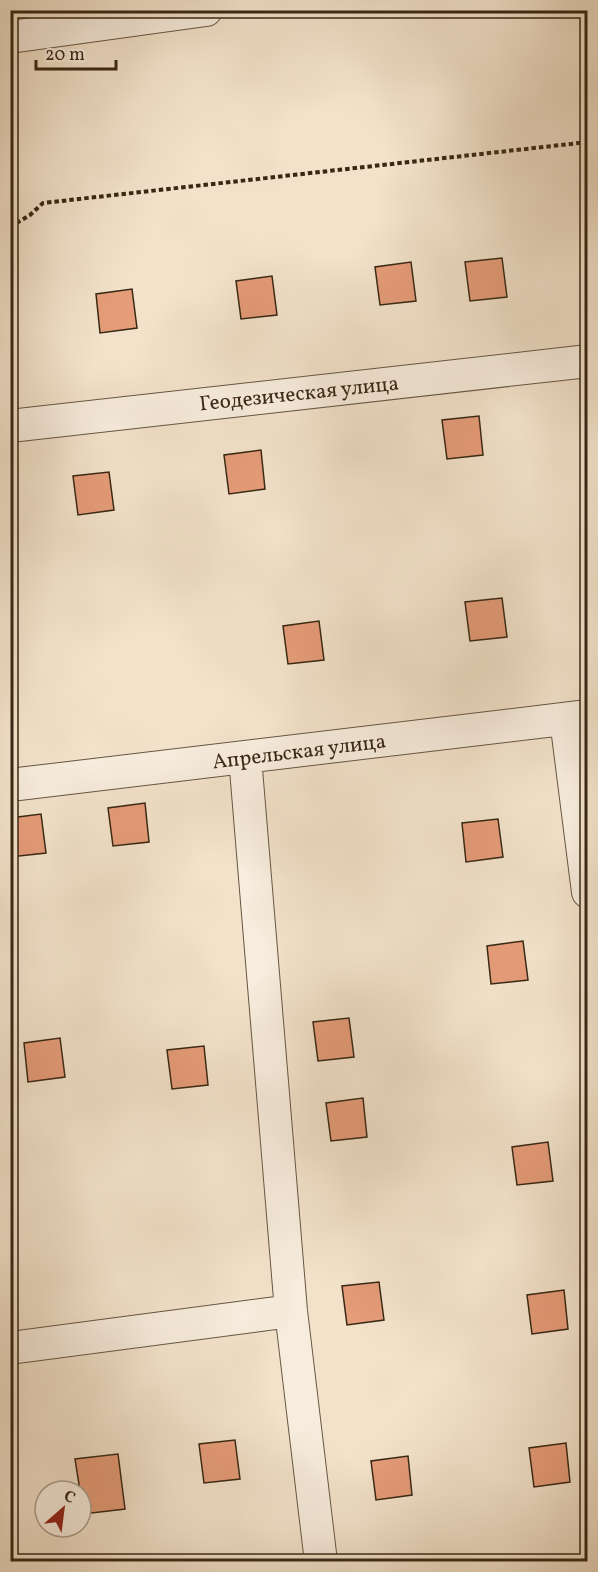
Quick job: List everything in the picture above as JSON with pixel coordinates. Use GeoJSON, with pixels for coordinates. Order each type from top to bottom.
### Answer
{"type":"FeatureCollection","features":[{"type":"Feature","properties":{"kind":"street"},"geometry":{"type":"LineString","coordinates":[[10,37],[206,10]]}},
{"type":"Feature","properties":{"kind":"street","name":"Геодезическая улица"},"geometry":{"type":"LineString","coordinates":[[10,426],[588,361]]}},
{"type":"Feature","properties":{"kind":"street"},"geometry":{"type":"LineString","coordinates":[[577,717],[588,892]]}},
{"type":"Feature","properties":{"kind":"street","name":"Апрельская улица"},"geometry":{"type":"LineString","coordinates":[[10,785],[577,717]]}},
{"type":"Feature","properties":{"kind":"street"},"geometry":{"type":"LineString","coordinates":[[245,757],[291,1311],[321,1562]]}},
{"type":"Feature","properties":{"kind":"street"},"geometry":{"type":"LineString","coordinates":[[10,1348],[291,1311]]}},
{"type":"Feature","properties":{"kind":"path"},"geometry":{"type":"LineString","coordinates":[[10,227],[30,215],[43,203],[588,142]]}},
{"type":"Feature","properties":{"kind":"building"},"geometry":{"type":"Polygon","coordinates":[[[588,251],[588,291],[587,291],[583,252],[588,251]]]}},
{"type":"Feature","properties":{"kind":"building"},"geometry":{"type":"Polygon","coordinates":[[[502,258],[507,297],[470,301],[465,262],[502,258]]]}},
{"type":"Feature","properties":{"kind":"building"},"geometry":{"type":"Polygon","coordinates":[[[411,262],[416,301],[380,305],[375,267],[411,262]]]}},
{"type":"Feature","properties":{"kind":"building"},"geometry":{"type":"Polygon","coordinates":[[[272,276],[277,315],[241,319],[236,281],[272,276]]]}},
{"type":"Feature","properties":{"kind":"building"},"geometry":{"type":"Polygon","coordinates":[[[132,289],[137,328],[100,333],[96,294],[132,289]]]}},
{"type":"Feature","properties":{"kind":"building"},"geometry":{"type":"Polygon","coordinates":[[[479,416],[483,455],[447,459],[442,420],[479,416]]]}},
{"type":"Feature","properties":{"kind":"building"},"geometry":{"type":"Polygon","coordinates":[[[261,450],[265,489],[229,494],[224,455],[261,450]]]}},
{"type":"Feature","properties":{"kind":"building"},"geometry":{"type":"Polygon","coordinates":[[[109,472],[114,510],[78,515],[73,476],[109,472]]]}},
{"type":"Feature","properties":{"kind":"building"},"geometry":{"type":"Polygon","coordinates":[[[502,598],[507,637],[470,641],[465,602],[502,598]]]}},
{"type":"Feature","properties":{"kind":"building"},"geometry":{"type":"Polygon","coordinates":[[[319,621],[324,660],[288,664],[283,626],[319,621]]]}},
{"type":"Feature","properties":{"kind":"building"},"geometry":{"type":"Polygon","coordinates":[[[145,803],[149,842],[113,846],[108,808],[145,803]]]}},
{"type":"Feature","properties":{"kind":"building"},"geometry":{"type":"Polygon","coordinates":[[[41,814],[46,853],[10,857],[10,818],[41,814]]]}},
{"type":"Feature","properties":{"kind":"building"},"geometry":{"type":"Polygon","coordinates":[[[498,819],[503,857],[466,862],[462,823],[498,819]]]}},
{"type":"Feature","properties":{"kind":"building"},"geometry":{"type":"Polygon","coordinates":[[[523,941],[528,980],[491,984],[487,946],[523,941]]]}},
{"type":"Feature","properties":{"kind":"building"},"geometry":{"type":"Polygon","coordinates":[[[349,1018],[354,1057],[318,1061],[313,1022],[349,1018]]]}},
{"type":"Feature","properties":{"kind":"building"},"geometry":{"type":"Polygon","coordinates":[[[60,1038],[65,1077],[28,1082],[24,1043],[60,1038]]]}},
{"type":"Feature","properties":{"kind":"building"},"geometry":{"type":"Polygon","coordinates":[[[204,1046],[208,1085],[172,1089],[167,1050],[204,1046]]]}},
{"type":"Feature","properties":{"kind":"building"},"geometry":{"type":"Polygon","coordinates":[[[363,1098],[367,1137],[331,1141],[326,1103],[363,1098]]]}},
{"type":"Feature","properties":{"kind":"building"},"geometry":{"type":"Polygon","coordinates":[[[548,1142],[553,1181],[517,1185],[512,1147],[548,1142]]]}},
{"type":"Feature","properties":{"kind":"building"},"geometry":{"type":"Polygon","coordinates":[[[379,1282],[384,1320],[347,1325],[342,1286],[379,1282]]]}},
{"type":"Feature","properties":{"kind":"building"},"geometry":{"type":"Polygon","coordinates":[[[564,1290],[568,1329],[532,1334],[527,1295],[564,1290]]]}},
{"type":"Feature","properties":{"kind":"building"},"geometry":{"type":"Polygon","coordinates":[[[235,1440],[240,1479],[204,1483],[199,1444],[235,1440]]]}},
{"type":"Feature","properties":{"kind":"building"},"geometry":{"type":"Polygon","coordinates":[[[566,1443],[570,1482],[534,1487],[529,1448],[566,1443]]]}},
{"type":"Feature","properties":{"kind":"building"},"geometry":{"type":"Polygon","coordinates":[[[118,1454],[125,1509],[93,1513],[93,1479],[78,1479],[75,1459],[118,1454]]]}},
{"type":"Feature","properties":{"kind":"building"},"geometry":{"type":"Polygon","coordinates":[[[408,1456],[412,1495],[376,1500],[371,1461],[408,1456]]]}}]}
